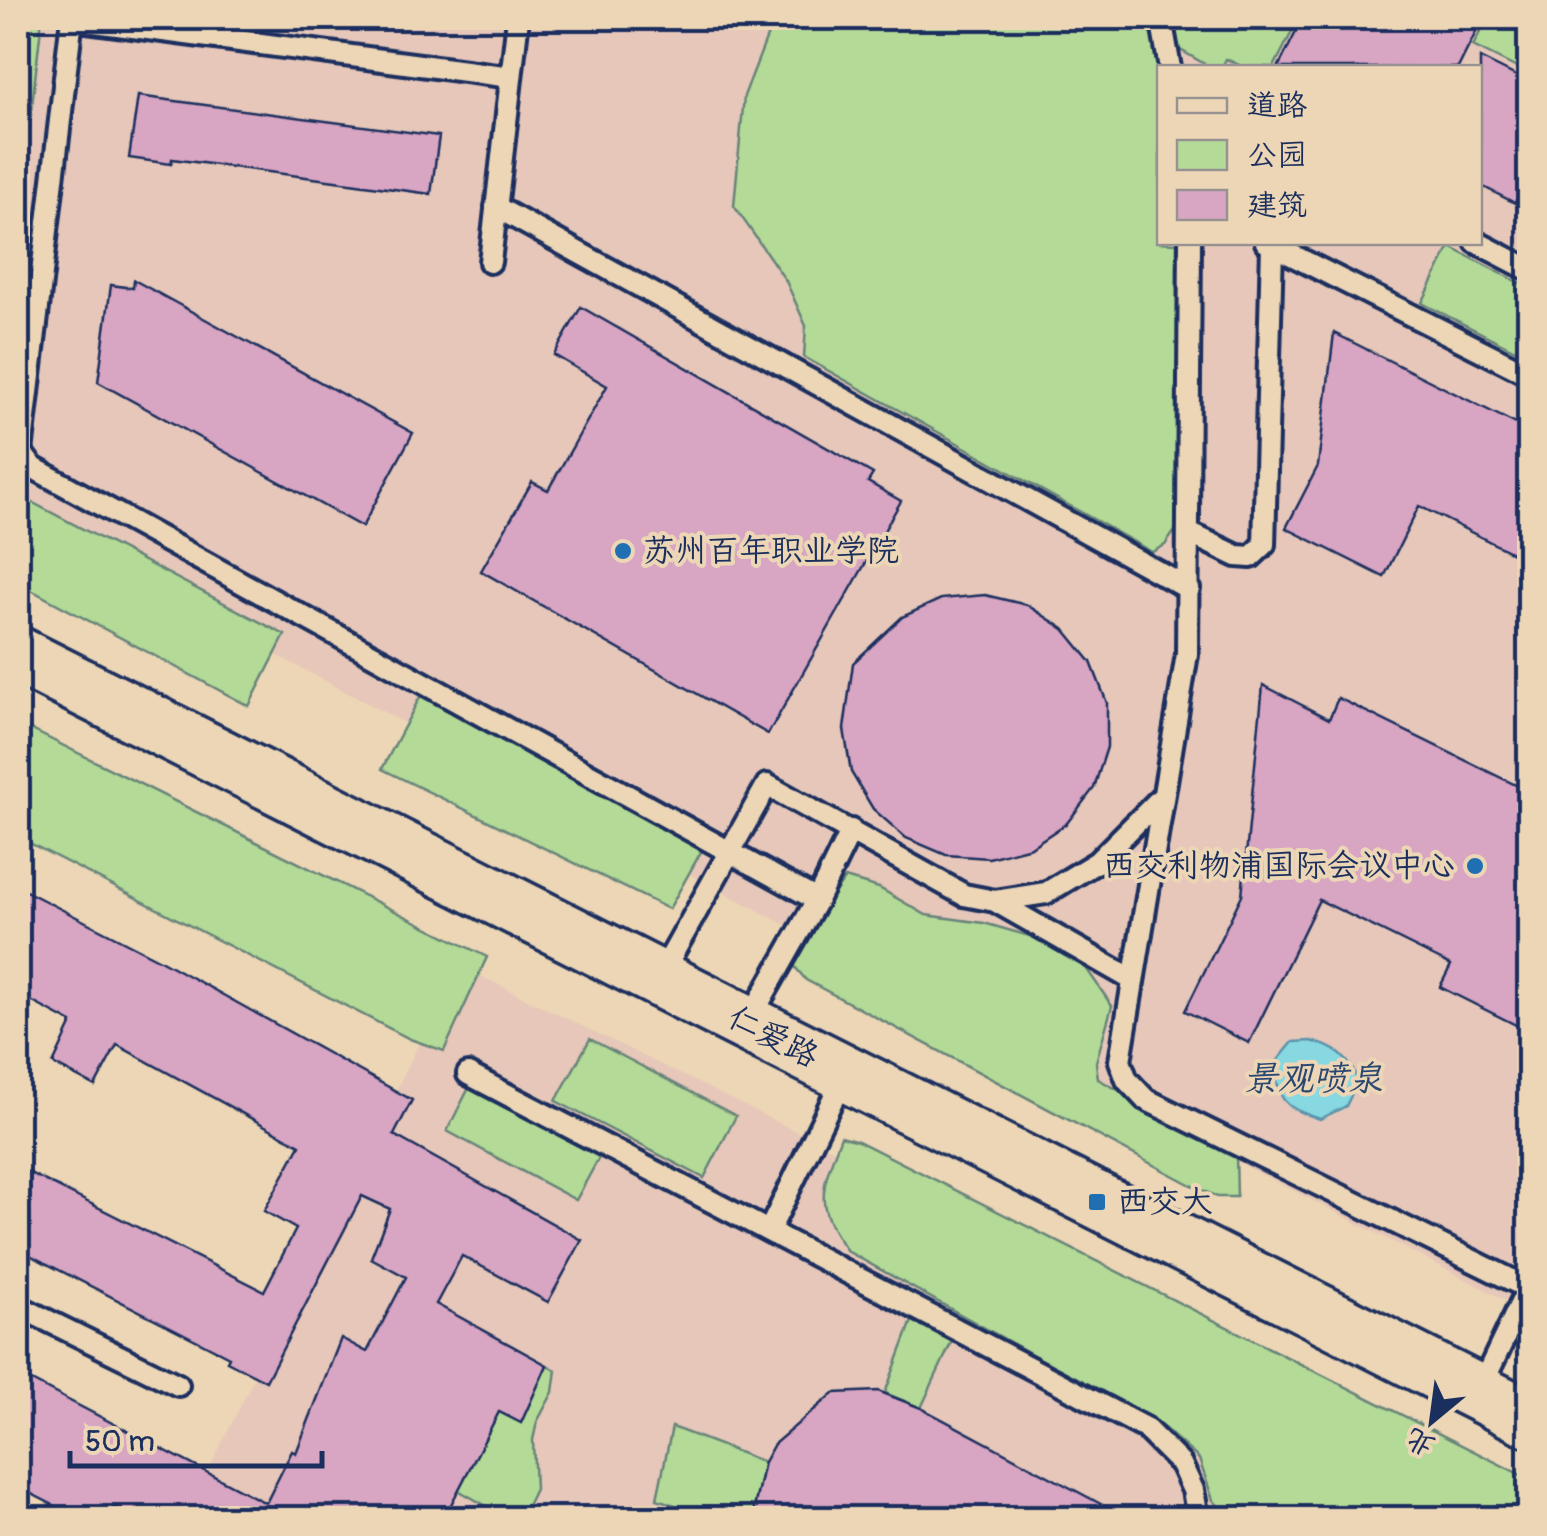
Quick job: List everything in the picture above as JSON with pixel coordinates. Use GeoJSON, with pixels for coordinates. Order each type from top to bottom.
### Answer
{"type":"FeatureCollection","features":[{"type":"Feature","properties":{"kind":"main road","name":"仁爱路"},"geometry":{"type":"LineString","coordinates":[[18,655],[1530,1419]]}},
{"type":"Feature","properties":{"kind":"lane"},"geometry":{"type":"LineString","coordinates":[[511,77],[72,18],[21,452],[32,466],[817,900]]}},
{"type":"Feature","properties":{"kind":"lane"},"geometry":{"type":"LineString","coordinates":[[490,262],[518,18]]}},
{"type":"Feature","properties":{"kind":"lane"},"geometry":{"type":"LineString","coordinates":[[1161,18],[1169,65]]}},
{"type":"Feature","properties":{"kind":"lane"},"geometry":{"type":"LineString","coordinates":[[496,207],[1189,589]]}},
{"type":"Feature","properties":{"kind":"lane"},"geometry":{"type":"LineString","coordinates":[[1190,245],[1187,654],[1120,1062],[1127,1080],[1144,1099],[1529,1289],[1478,1393]]}},
{"type":"Feature","properties":{"kind":"lane"},"geometry":{"type":"LineString","coordinates":[[1189,533],[1237,556],[1251,557],[1264,545],[1269,245]]}},
{"type":"Feature","properties":{"kind":"lane"},"geometry":{"type":"LineString","coordinates":[[1271,245],[1530,375]]}},
{"type":"Feature","properties":{"kind":"lane"},"geometry":{"type":"LineString","coordinates":[[1482,245],[1530,270]]}},
{"type":"Feature","properties":{"kind":"lane"},"geometry":{"type":"LineString","coordinates":[[658,979],[768,785],[964,896],[995,900],[1046,894],[1097,862],[1163,796]]}},
{"type":"Feature","properties":{"kind":"lane"},"geometry":{"type":"LineString","coordinates":[[747,1024],[817,900],[851,830]]}},
{"type":"Feature","properties":{"kind":"lane"},"geometry":{"type":"LineString","coordinates":[[995,900],[1133,980]]}},
{"type":"Feature","properties":{"kind":"lane"},"geometry":{"type":"LineString","coordinates":[[468,1074],[1144,1428],[1181,1464],[1194,1490],[1198,1518]]}},
{"type":"Feature","properties":{"kind":"lane"},"geometry":{"type":"LineString","coordinates":[[770,1229],[846,1074]]}},
{"type":"Feature","properties":{"kind":"lane"},"geometry":{"type":"LineString","coordinates":[[18,1306],[178,1386]]}},
{"type":"Feature","properties":{"kind":"shaded area","name":"苏州百年职业学院"},"geometry":{"type":"Polygon","coordinates":[[[18,18],[1529,18],[1529,1312],[1071,1076],[18,518],[18,18]]]}},
{"type":"Feature","properties":{"kind":"shaded area"},"geometry":{"type":"Polygon","coordinates":[[[458,965],[1297,1378],[1226,1518],[185,1518],[458,965]]]}},
{"type":"Feature","properties":{"kind":"green space"},"geometry":{"type":"Polygon","coordinates":[[[18,18],[42,18],[18,228],[18,18]]]}},
{"type":"Feature","properties":{"kind":"green space"},"geometry":{"type":"Polygon","coordinates":[[[731,18],[1299,18],[1275,65],[1239,65],[1226,59],[1223,65],[1206,65],[1175,47],[1162,65],[1157,65],[1157,245],[1177,245],[1177,528],[1165,545],[1152,552],[804,357],[806,326],[786,281],[734,206],[744,96],[770,29],[730,23],[731,18]]]}},
{"type":"Feature","properties":{"kind":"green space"},"geometry":{"type":"Polygon","coordinates":[[[1487,18],[1529,18],[1529,74],[1473,46],[1487,18]]]}},
{"type":"Feature","properties":{"kind":"green space"},"geometry":{"type":"Polygon","coordinates":[[[1450,247],[1529,288],[1529,357],[1422,303],[1450,247]]]}},
{"type":"Feature","properties":{"kind":"green space"},"geometry":{"type":"Polygon","coordinates":[[[18,495],[285,635],[249,706],[18,583],[18,495]]]}},
{"type":"Feature","properties":{"kind":"green space"},"geometry":{"type":"Polygon","coordinates":[[[421,695],[702,850],[669,909],[382,769],[421,695]]]}},
{"type":"Feature","properties":{"kind":"green space"},"geometry":{"type":"Polygon","coordinates":[[[18,723],[487,957],[444,1051],[410,1039],[18,837],[18,723]]]}},
{"type":"Feature","properties":{"kind":"green space"},"geometry":{"type":"Polygon","coordinates":[[[845,878],[879,888],[926,915],[984,923],[1057,944],[1082,962],[1112,1006],[1096,1062],[1098,1079],[1236,1154],[1237,1197],[1217,1197],[1191,1185],[806,980],[795,967],[794,951],[845,878]]]}},
{"type":"Feature","properties":{"kind":"green space"},"geometry":{"type":"Polygon","coordinates":[[[590,1039],[736,1116],[704,1178],[556,1101],[590,1039]]]}},
{"type":"Feature","properties":{"kind":"green space"},"geometry":{"type":"Polygon","coordinates":[[[472,1082],[602,1152],[576,1200],[447,1131],[472,1082]]]}},
{"type":"Feature","properties":{"kind":"green space"},"geometry":{"type":"Polygon","coordinates":[[[841,1136],[858,1141],[1529,1479],[1529,1518],[1226,1518],[1213,1500],[1199,1459],[1164,1428],[847,1251],[829,1220],[824,1195],[841,1136]]]}},
{"type":"Feature","properties":{"kind":"green space"},"geometry":{"type":"Polygon","coordinates":[[[913,1318],[953,1339],[921,1408],[885,1393],[913,1318]]]}},
{"type":"Feature","properties":{"kind":"green space"},"geometry":{"type":"Polygon","coordinates":[[[547,1365],[556,1370],[553,1392],[537,1422],[533,1440],[535,1489],[521,1518],[508,1518],[458,1490],[491,1427],[488,1406],[521,1422],[547,1365]]]}},
{"type":"Feature","properties":{"kind":"green space"},"geometry":{"type":"Polygon","coordinates":[[[672,1427],[764,1462],[752,1518],[712,1518],[657,1499],[672,1427]]]}},
{"type":"Feature","properties":{"kind":"water","name":"景观喷泉"},"geometry":{"type":"Polygon","coordinates":[[[1311,1041],[1340,1054],[1358,1081],[1346,1106],[1320,1119],[1285,1101],[1276,1077],[1275,1064],[1293,1042],[1311,1041]]]}},
{"type":"Feature","properties":{"kind":"building"},"geometry":{"type":"Polygon","coordinates":[[[1303,18],[1483,18],[1460,65],[1280,65],[1303,18]]]}},
{"type":"Feature","properties":{"kind":"building"},"geometry":{"type":"Polygon","coordinates":[[[1480,58],[1530,83],[1530,174],[1515,203],[1482,186],[1480,58]]]}},
{"type":"Feature","properties":{"kind":"building"},"geometry":{"type":"Polygon","coordinates":[[[138,96],[439,136],[431,194],[172,159],[171,164],[129,158],[138,96]]]}},
{"type":"Feature","properties":{"kind":"building"},"geometry":{"type":"Polygon","coordinates":[[[134,280],[413,433],[362,527],[98,382],[111,285],[133,288],[134,280]]]}},
{"type":"Feature","properties":{"kind":"building"},"geometry":{"type":"Polygon","coordinates":[[[581,307],[873,474],[868,482],[901,501],[768,734],[481,571],[532,482],[548,490],[607,386],[554,355],[581,307]]]}},
{"type":"Feature","properties":{"kind":"building"},"geometry":{"type":"Polygon","coordinates":[[[1334,333],[1530,431],[1530,562],[1419,506],[1384,577],[1286,528],[1318,466],[1334,333]]]}},
{"type":"Feature","properties":{"kind":"building"},"geometry":{"type":"Polygon","coordinates":[[[985,595],[1027,605],[1064,629],[1091,662],[1107,703],[1107,747],[1094,788],[1067,823],[1031,847],[989,858],[946,855],[906,838],[873,809],[851,772],[844,729],[853,663],[902,617],[941,599],[985,595]]]}},
{"type":"Feature","properties":{"kind":"building"},"geometry":{"type":"Polygon","coordinates":[[[1263,685],[1329,719],[1338,698],[1530,792],[1530,1032],[1440,987],[1451,965],[1319,900],[1249,1043],[1185,1011],[1242,895],[1263,685]]]}},
{"type":"Feature","properties":{"kind":"building"},"geometry":{"type":"Polygon","coordinates":[[[18,887],[160,960],[412,1100],[394,1135],[582,1240],[548,1302],[462,1256],[436,1304],[547,1365],[521,1423],[499,1412],[444,1518],[137,1518],[114,1507],[108,1518],[79,1518],[18,1487],[18,1374],[266,1503],[292,1451],[296,1453],[341,1338],[367,1352],[406,1277],[371,1258],[390,1209],[362,1196],[266,1381],[227,1361],[229,1357],[18,1249],[18,1167],[264,1291],[296,1229],[264,1211],[300,1145],[117,1045],[95,1086],[53,1064],[72,1023],[18,994],[18,887]]]}},
{"type":"Feature","properties":{"kind":"building"},"geometry":{"type":"Polygon","coordinates":[[[878,1391],[921,1408],[1127,1518],[752,1518],[764,1462],[774,1444],[834,1393],[878,1391]]]}},
{"type":"Feature","properties":{"kind":"place","name":"苏州百年职业学院"},"geometry":{"type":"Point","coordinates":[623,551]}},
{"type":"Feature","properties":{"kind":"place","name":"西交利物浦国际会议中心"},"geometry":{"type":"Point","coordinates":[1475,866]}},
{"type":"Feature","properties":{"kind":"place","name":"西交大"},"geometry":{"type":"Point","coordinates":[1097,1202]}}]}
